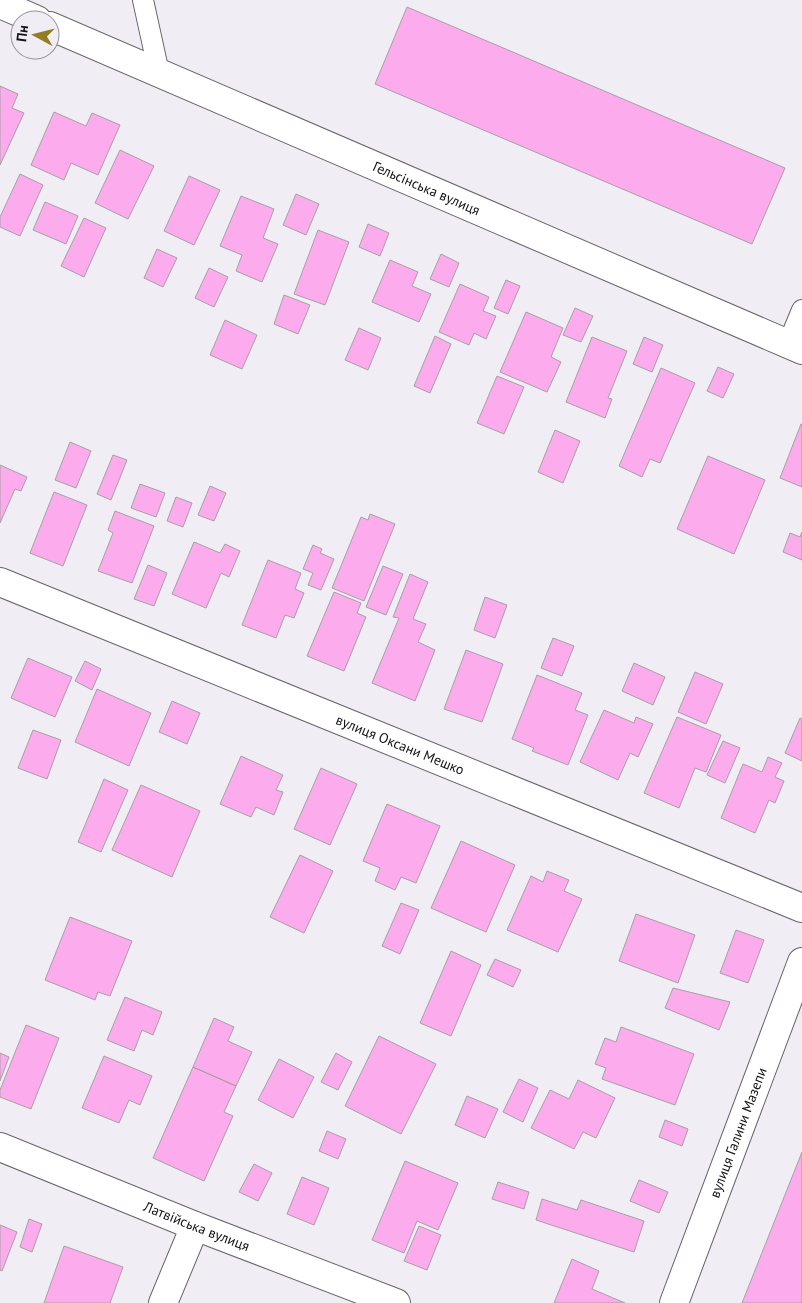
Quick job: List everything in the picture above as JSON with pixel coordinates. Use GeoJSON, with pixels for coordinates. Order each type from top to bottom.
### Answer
{"type":"FeatureCollection","features":[{"type":"Feature","properties":{"kind":"street"},"geometry":{"type":"LineString","coordinates":[[0,4],[14,10]]}},
{"type":"Feature","properties":{"kind":"street","name":"Гельсінська вулиця"},"geometry":{"type":"LineString","coordinates":[[60,30],[795,347]]}},
{"type":"Feature","properties":{"kind":"street","name":"вулиця Оксани Мешко"},"geometry":{"type":"LineString","coordinates":[[0,582],[802,908]]}},
{"type":"Feature","properties":{"kind":"street","name":"вулиця Галини Мазепи"},"geometry":{"type":"LineString","coordinates":[[674,1303],[802,962]]}},
{"type":"Feature","properties":{"kind":"street","name":"Латвійська вулиця"},"geometry":{"type":"LineString","coordinates":[[0,1147],[195,1226],[396,1303]]}},
{"type":"Feature","properties":{"kind":"street"},"geometry":{"type":"LineString","coordinates":[[163,1303],[195,1226]]}},
{"type":"Feature","properties":{"kind":"lane"},"geometry":{"type":"LineString","coordinates":[[143,0],[159,73]]}},
{"type":"Feature","properties":{"kind":"lane"},"geometry":{"type":"LineString","coordinates":[[795,347],[802,310]]}},
{"type":"Feature","properties":{"kind":"building"},"geometry":{"type":"Polygon","coordinates":[[[407,7],[785,168],[752,244],[375,84],[407,7]]]}},
{"type":"Feature","properties":{"kind":"building"},"geometry":{"type":"Polygon","coordinates":[[[0,86],[18,94],[12,108],[24,113],[0,165],[0,86]]]}},
{"type":"Feature","properties":{"kind":"building"},"geometry":{"type":"Polygon","coordinates":[[[54,112],[86,126],[92,113],[120,125],[98,175],[71,163],[64,180],[31,165],[54,112]]]}},
{"type":"Feature","properties":{"kind":"building"},"geometry":{"type":"Polygon","coordinates":[[[120,150],[154,166],[128,219],[95,203],[120,150]]]}},
{"type":"Feature","properties":{"kind":"building"},"geometry":{"type":"Polygon","coordinates":[[[20,174],[43,185],[20,236],[0,227],[0,217],[20,174]]]}},
{"type":"Feature","properties":{"kind":"building"},"geometry":{"type":"Polygon","coordinates":[[[189,176],[220,190],[194,245],[164,231],[189,176]]]}},
{"type":"Feature","properties":{"kind":"building"},"geometry":{"type":"Polygon","coordinates":[[[296,194],[319,204],[306,235],[283,225],[296,194]]]}},
{"type":"Feature","properties":{"kind":"building"},"geometry":{"type":"Polygon","coordinates":[[[241,196],[274,209],[263,238],[278,244],[262,282],[236,271],[242,255],[220,246],[241,196]]]}},
{"type":"Feature","properties":{"kind":"building"},"geometry":{"type":"Polygon","coordinates":[[[45,202],[78,216],[66,244],[33,230],[45,202]]]}},
{"type":"Feature","properties":{"kind":"building"},"geometry":{"type":"Polygon","coordinates":[[[84,218],[106,228],[84,277],[61,266],[84,218]]]}},
{"type":"Feature","properties":{"kind":"building"},"geometry":{"type":"Polygon","coordinates":[[[368,224],[389,233],[380,256],[359,247],[368,224]]]}},
{"type":"Feature","properties":{"kind":"building"},"geometry":{"type":"Polygon","coordinates":[[[318,230],[349,242],[325,305],[294,294],[318,230]]]}},
{"type":"Feature","properties":{"kind":"building"},"geometry":{"type":"Polygon","coordinates":[[[157,249],[177,258],[163,287],[144,278],[157,249]]]}},
{"type":"Feature","properties":{"kind":"building"},"geometry":{"type":"Polygon","coordinates":[[[441,254],[459,263],[449,287],[430,279],[441,254]]]}},
{"type":"Feature","properties":{"kind":"building"},"geometry":{"type":"Polygon","coordinates":[[[390,260],[418,272],[412,286],[431,294],[419,322],[372,302],[390,260]]]}},
{"type":"Feature","properties":{"kind":"building"},"geometry":{"type":"Polygon","coordinates":[[[209,268],[228,277],[214,307],[195,298],[209,268]]]}},
{"type":"Feature","properties":{"kind":"building"},"geometry":{"type":"Polygon","coordinates":[[[506,280],[520,286],[508,314],[494,308],[506,280]]]}},
{"type":"Feature","properties":{"kind":"building"},"geometry":{"type":"Polygon","coordinates":[[[460,284],[489,297],[483,311],[496,316],[486,339],[474,333],[469,345],[439,332],[460,284]]]}},
{"type":"Feature","properties":{"kind":"building"},"geometry":{"type":"Polygon","coordinates":[[[284,295],[310,305],[298,334],[274,324],[284,295]]]}},
{"type":"Feature","properties":{"kind":"building"},"geometry":{"type":"Polygon","coordinates":[[[575,308],[593,316],[581,342],[563,335],[575,308]]]}},
{"type":"Feature","properties":{"kind":"building"},"geometry":{"type":"Polygon","coordinates":[[[526,312],[563,328],[551,357],[561,362],[547,392],[500,372],[526,312]]]}},
{"type":"Feature","properties":{"kind":"building"},"geometry":{"type":"Polygon","coordinates":[[[225,320],[257,335],[242,369],[210,355],[225,320]]]}},
{"type":"Feature","properties":{"kind":"building"},"geometry":{"type":"Polygon","coordinates":[[[359,328],[381,338],[368,370],[345,360],[359,328]]]}},
{"type":"Feature","properties":{"kind":"building"},"geometry":{"type":"Polygon","coordinates":[[[435,336],[451,344],[430,393],[414,386],[435,336]]]}},
{"type":"Feature","properties":{"kind":"building"},"geometry":{"type":"Polygon","coordinates":[[[592,337],[627,351],[608,398],[612,399],[605,418],[566,402],[592,337]]]}},
{"type":"Feature","properties":{"kind":"building"},"geometry":{"type":"Polygon","coordinates":[[[644,337],[663,345],[652,372],[633,364],[644,337]]]}},
{"type":"Feature","properties":{"kind":"building"},"geometry":{"type":"Polygon","coordinates":[[[718,367],[734,374],[723,398],[707,391],[718,367]]]}},
{"type":"Feature","properties":{"kind":"building"},"geometry":{"type":"Polygon","coordinates":[[[661,368],[695,383],[660,463],[650,459],[642,477],[619,466],[661,368]]]}},
{"type":"Feature","properties":{"kind":"building"},"geometry":{"type":"Polygon","coordinates":[[[497,376],[524,387],[504,434],[477,423],[497,376]]]}},
{"type":"Feature","properties":{"kind":"building"},"geometry":{"type":"Polygon","coordinates":[[[802,424],[802,487],[780,478],[802,424]]]}},
{"type":"Feature","properties":{"kind":"building"},"geometry":{"type":"Polygon","coordinates":[[[555,430],[580,441],[563,483],[538,472],[555,430]]]}},
{"type":"Feature","properties":{"kind":"building"},"geometry":{"type":"Polygon","coordinates":[[[70,442],[91,451],[76,488],[55,480],[70,442]]]}},
{"type":"Feature","properties":{"kind":"building"},"geometry":{"type":"Polygon","coordinates":[[[113,455],[127,460],[111,500],[97,494],[113,455]]]}},
{"type":"Feature","properties":{"kind":"building"},"geometry":{"type":"Polygon","coordinates":[[[708,456],[765,480],[734,554],[677,529],[708,456]]]}},
{"type":"Feature","properties":{"kind":"building"},"geometry":{"type":"Polygon","coordinates":[[[0,465],[27,477],[21,491],[15,489],[0,523],[0,465]]]}},
{"type":"Feature","properties":{"kind":"building"},"geometry":{"type":"Polygon","coordinates":[[[140,484],[165,493],[156,517],[131,508],[140,484]]]}},
{"type":"Feature","properties":{"kind":"building"},"geometry":{"type":"Polygon","coordinates":[[[210,486],[226,493],[214,521],[198,515],[210,486]]]}},
{"type":"Feature","properties":{"kind":"building"},"geometry":{"type":"Polygon","coordinates":[[[54,492],[87,505],[63,566],[30,553],[54,492]]]}},
{"type":"Feature","properties":{"kind":"building"},"geometry":{"type":"Polygon","coordinates":[[[176,497],[192,503],[183,527],[167,521],[176,497]]]}},
{"type":"Feature","properties":{"kind":"building"},"geometry":{"type":"Polygon","coordinates":[[[115,511],[154,526],[132,583],[98,571],[113,533],[108,530],[115,511]]]}},
{"type":"Feature","properties":{"kind":"building"},"geometry":{"type":"Polygon","coordinates":[[[370,514],[395,524],[364,601],[332,588],[361,517],[368,520],[370,514]]]}},
{"type":"Feature","properties":{"kind":"building"},"geometry":{"type":"Polygon","coordinates":[[[802,532],[802,560],[783,552],[790,533],[800,537],[802,532]]]}},
{"type":"Feature","properties":{"kind":"building"},"geometry":{"type":"Polygon","coordinates":[[[194,542],[220,553],[225,544],[240,551],[229,577],[221,573],[206,608],[172,594],[194,542]]]}},
{"type":"Feature","properties":{"kind":"building"},"geometry":{"type":"Polygon","coordinates":[[[313,545],[322,549],[320,553],[334,559],[321,590],[308,585],[313,573],[303,569],[313,545]]]}},
{"type":"Feature","properties":{"kind":"building"},"geometry":{"type":"Polygon","coordinates":[[[268,560],[301,573],[295,589],[304,593],[294,618],[285,615],[276,638],[242,625],[268,560]]]}},
{"type":"Feature","properties":{"kind":"building"},"geometry":{"type":"Polygon","coordinates":[[[148,565],[167,573],[154,606],[134,599],[148,565]]]}},
{"type":"Feature","properties":{"kind":"building"},"geometry":{"type":"Polygon","coordinates":[[[383,566],[403,574],[386,615],[366,607],[383,566]]]}},
{"type":"Feature","properties":{"kind":"building"},"geometry":{"type":"Polygon","coordinates":[[[410,574],[428,582],[413,619],[426,624],[418,642],[435,650],[415,701],[372,683],[399,618],[393,617],[410,574]]]}},
{"type":"Feature","properties":{"kind":"building"},"geometry":{"type":"Polygon","coordinates":[[[334,592],[361,603],[357,613],[366,617],[344,671],[307,656],[334,592]]]}},
{"type":"Feature","properties":{"kind":"building"},"geometry":{"type":"Polygon","coordinates":[[[485,597],[507,605],[495,638],[474,630],[485,597]]]}},
{"type":"Feature","properties":{"kind":"building"},"geometry":{"type":"Polygon","coordinates":[[[553,638],[574,646],[562,676],[541,668],[553,638]]]}},
{"type":"Feature","properties":{"kind":"building"},"geometry":{"type":"Polygon","coordinates":[[[466,650],[503,664],[482,722],[444,709],[466,650]]]}},
{"type":"Feature","properties":{"kind":"building"},"geometry":{"type":"Polygon","coordinates":[[[28,658],[72,677],[55,717],[11,698],[28,658]]]}},
{"type":"Feature","properties":{"kind":"building"},"geometry":{"type":"Polygon","coordinates":[[[85,661],[101,669],[92,690],[75,681],[85,661]]]}},
{"type":"Feature","properties":{"kind":"building"},"geometry":{"type":"Polygon","coordinates":[[[634,663],[665,677],[653,705],[622,691],[634,663]]]}},
{"type":"Feature","properties":{"kind":"building"},"geometry":{"type":"Polygon","coordinates":[[[695,672],[723,684],[706,724],[678,712],[695,672]]]}},
{"type":"Feature","properties":{"kind":"building"},"geometry":{"type":"Polygon","coordinates":[[[537,675],[582,693],[575,710],[588,715],[568,765],[532,751],[534,748],[512,739],[537,675]]]}},
{"type":"Feature","properties":{"kind":"building"},"geometry":{"type":"Polygon","coordinates":[[[97,689],[151,713],[129,766],[75,742],[97,689]]]}},
{"type":"Feature","properties":{"kind":"building"},"geometry":{"type":"Polygon","coordinates":[[[172,701],[200,713],[187,744],[159,732],[172,701]]]}},
{"type":"Feature","properties":{"kind":"building"},"geometry":{"type":"Polygon","coordinates":[[[604,710],[634,723],[636,717],[653,724],[638,757],[630,753],[618,780],[580,762],[604,710]]]}},
{"type":"Feature","properties":{"kind":"building"},"geometry":{"type":"Polygon","coordinates":[[[677,717],[721,735],[706,772],[695,768],[679,808],[644,793],[677,717]]]}},
{"type":"Feature","properties":{"kind":"building"},"geometry":{"type":"Polygon","coordinates":[[[800,718],[802,719],[802,761],[785,753],[800,718]]]}},
{"type":"Feature","properties":{"kind":"building"},"geometry":{"type":"Polygon","coordinates":[[[33,730],[61,740],[47,779],[18,768],[33,730]]]}},
{"type":"Feature","properties":{"kind":"building"},"geometry":{"type":"Polygon","coordinates":[[[723,741],[740,748],[725,783],[707,775],[723,741]]]}},
{"type":"Feature","properties":{"kind":"building"},"geometry":{"type":"Polygon","coordinates":[[[241,756],[283,775],[276,790],[283,792],[274,815],[256,807],[251,817],[220,804],[241,756]]]}},
{"type":"Feature","properties":{"kind":"building"},"geometry":{"type":"Polygon","coordinates":[[[768,757],[782,763],[775,777],[784,781],[775,803],[769,800],[755,833],[721,818],[743,764],[762,772],[768,757]]]}},
{"type":"Feature","properties":{"kind":"building"},"geometry":{"type":"Polygon","coordinates":[[[321,768],[357,784],[330,845],[294,829],[321,768]]]}},
{"type":"Feature","properties":{"kind":"building"},"geometry":{"type":"Polygon","coordinates":[[[104,779],[128,790],[101,852],[78,842],[104,779]]]}},
{"type":"Feature","properties":{"kind":"building"},"geometry":{"type":"Polygon","coordinates":[[[141,785],[200,811],[172,877],[112,850],[141,785]]]}},
{"type":"Feature","properties":{"kind":"building"},"geometry":{"type":"Polygon","coordinates":[[[387,804],[440,826],[416,883],[401,877],[395,890],[375,881],[380,868],[363,861],[387,804]]]}},
{"type":"Feature","properties":{"kind":"building"},"geometry":{"type":"Polygon","coordinates":[[[461,841],[515,865],[486,932],[431,908],[461,841]]]}},
{"type":"Feature","properties":{"kind":"building"},"geometry":{"type":"Polygon","coordinates":[[[300,855],[333,871],[304,933],[270,917],[300,855]]]}},
{"type":"Feature","properties":{"kind":"building"},"geometry":{"type":"Polygon","coordinates":[[[547,871],[569,880],[564,891],[582,899],[558,952],[507,930],[531,876],[543,882],[547,871]]]}},
{"type":"Feature","properties":{"kind":"building"},"geometry":{"type":"Polygon","coordinates":[[[401,903],[419,910],[400,954],[382,946],[401,903]]]}},
{"type":"Feature","properties":{"kind":"building"},"geometry":{"type":"Polygon","coordinates":[[[636,914],[695,935],[678,983],[619,961],[636,914]]]}},
{"type":"Feature","properties":{"kind":"building"},"geometry":{"type":"Polygon","coordinates":[[[70,917],[132,941],[110,996],[98,992],[95,1000],[45,980],[70,917]]]}},
{"type":"Feature","properties":{"kind":"building"},"geometry":{"type":"Polygon","coordinates":[[[736,930],[764,940],[748,983],[720,973],[736,930]]]}},
{"type":"Feature","properties":{"kind":"building"},"geometry":{"type":"Polygon","coordinates":[[[451,951],[481,965],[451,1036],[420,1023],[451,951]]]}},
{"type":"Feature","properties":{"kind":"building"},"geometry":{"type":"Polygon","coordinates":[[[495,959],[521,970],[513,987],[487,975],[495,959]]]}},
{"type":"Feature","properties":{"kind":"building"},"geometry":{"type":"Polygon","coordinates":[[[673,988],[730,1002],[719,1030],[665,1008],[673,988]]]}},
{"type":"Feature","properties":{"kind":"building"},"geometry":{"type":"Polygon","coordinates":[[[125,997],[162,1012],[153,1035],[142,1030],[134,1051],[107,1040],[125,997]]]}},
{"type":"Feature","properties":{"kind":"building"},"geometry":{"type":"Polygon","coordinates":[[[214,1018],[234,1027],[228,1041],[252,1052],[236,1086],[193,1067],[214,1018]]]}},
{"type":"Feature","properties":{"kind":"building"},"geometry":{"type":"Polygon","coordinates":[[[26,1025],[59,1038],[31,1109],[0,1097],[0,1090],[26,1025]]]}},
{"type":"Feature","properties":{"kind":"building"},"geometry":{"type":"Polygon","coordinates":[[[621,1027],[694,1054],[675,1105],[602,1079],[606,1068],[595,1064],[605,1038],[616,1042],[621,1027]]]}},
{"type":"Feature","properties":{"kind":"building"},"geometry":{"type":"Polygon","coordinates":[[[379,1036],[436,1064],[401,1134],[345,1106],[379,1036]]]}},
{"type":"Feature","properties":{"kind":"building"},"geometry":{"type":"Polygon","coordinates":[[[0,1053],[9,1057],[0,1081],[0,1053]]]}},
{"type":"Feature","properties":{"kind":"building"},"geometry":{"type":"Polygon","coordinates":[[[336,1053],[352,1062],[338,1090],[321,1082],[336,1053]]]}},
{"type":"Feature","properties":{"kind":"building"},"geometry":{"type":"Polygon","coordinates":[[[104,1056],[152,1076],[140,1105],[129,1100],[119,1123],[82,1108],[104,1056]]]}},
{"type":"Feature","properties":{"kind":"building"},"geometry":{"type":"Polygon","coordinates":[[[279,1059],[314,1077],[293,1118],[258,1100],[279,1059]]]}},
{"type":"Feature","properties":{"kind":"building"},"geometry":{"type":"Polygon","coordinates":[[[193,1067],[236,1086],[224,1112],[233,1116],[204,1181],[153,1158],[193,1067]]]}},
{"type":"Feature","properties":{"kind":"building"},"geometry":{"type":"Polygon","coordinates":[[[519,1079],[538,1088],[523,1122],[503,1112],[519,1079]]]}},
{"type":"Feature","properties":{"kind":"building"},"geometry":{"type":"Polygon","coordinates":[[[578,1080],[615,1098],[596,1138],[583,1132],[574,1149],[531,1128],[550,1090],[569,1099],[578,1080]]]}},
{"type":"Feature","properties":{"kind":"building"},"geometry":{"type":"Polygon","coordinates":[[[467,1096],[498,1109],[485,1138],[455,1125],[467,1096]]]}},
{"type":"Feature","properties":{"kind":"building"},"geometry":{"type":"Polygon","coordinates":[[[665,1120],[688,1129],[682,1146],[659,1137],[665,1120]]]}},
{"type":"Feature","properties":{"kind":"building"},"geometry":{"type":"Polygon","coordinates":[[[327,1131],[346,1139],[338,1159],[319,1151],[327,1131]]]}},
{"type":"Feature","properties":{"kind":"building"},"geometry":{"type":"Polygon","coordinates":[[[802,1152],[802,1303],[742,1303],[802,1152]]]}},
{"type":"Feature","properties":{"kind":"building"},"geometry":{"type":"Polygon","coordinates":[[[405,1161],[458,1183],[438,1230],[417,1221],[404,1253],[372,1240],[405,1161]]]}},
{"type":"Feature","properties":{"kind":"building"},"geometry":{"type":"Polygon","coordinates":[[[254,1164],[272,1173],[258,1201],[239,1192],[254,1164]]]}},
{"type":"Feature","properties":{"kind":"building"},"geometry":{"type":"Polygon","coordinates":[[[302,1177],[329,1188],[314,1225],[287,1214],[302,1177]]]}},
{"type":"Feature","properties":{"kind":"building"},"geometry":{"type":"Polygon","coordinates":[[[639,1180],[668,1192],[659,1213],[630,1201],[639,1180]]]}},
{"type":"Feature","properties":{"kind":"building"},"geometry":{"type":"Polygon","coordinates":[[[498,1182],[529,1192],[524,1209],[492,1199],[498,1182]]]}},
{"type":"Feature","properties":{"kind":"building"},"geometry":{"type":"Polygon","coordinates":[[[542,1199],[577,1210],[581,1200],[644,1221],[634,1252],[536,1220],[542,1199]]]}},
{"type":"Feature","properties":{"kind":"building"},"geometry":{"type":"Polygon","coordinates":[[[29,1219],[42,1224],[32,1252],[20,1247],[29,1219]]]}},
{"type":"Feature","properties":{"kind":"building"},"geometry":{"type":"Polygon","coordinates":[[[0,1225],[17,1232],[2,1271],[0,1270],[0,1225]]]}},
{"type":"Feature","properties":{"kind":"building"},"geometry":{"type":"Polygon","coordinates":[[[419,1226],[441,1235],[427,1270],[404,1261],[419,1226]]]}},
{"type":"Feature","properties":{"kind":"building"},"geometry":{"type":"Polygon","coordinates":[[[64,1246],[123,1267],[110,1303],[44,1303],[64,1246]]]}},
{"type":"Feature","properties":{"kind":"building"},"geometry":{"type":"Polygon","coordinates":[[[572,1259],[599,1271],[592,1289],[625,1303],[554,1303],[572,1259]]]}}]}
